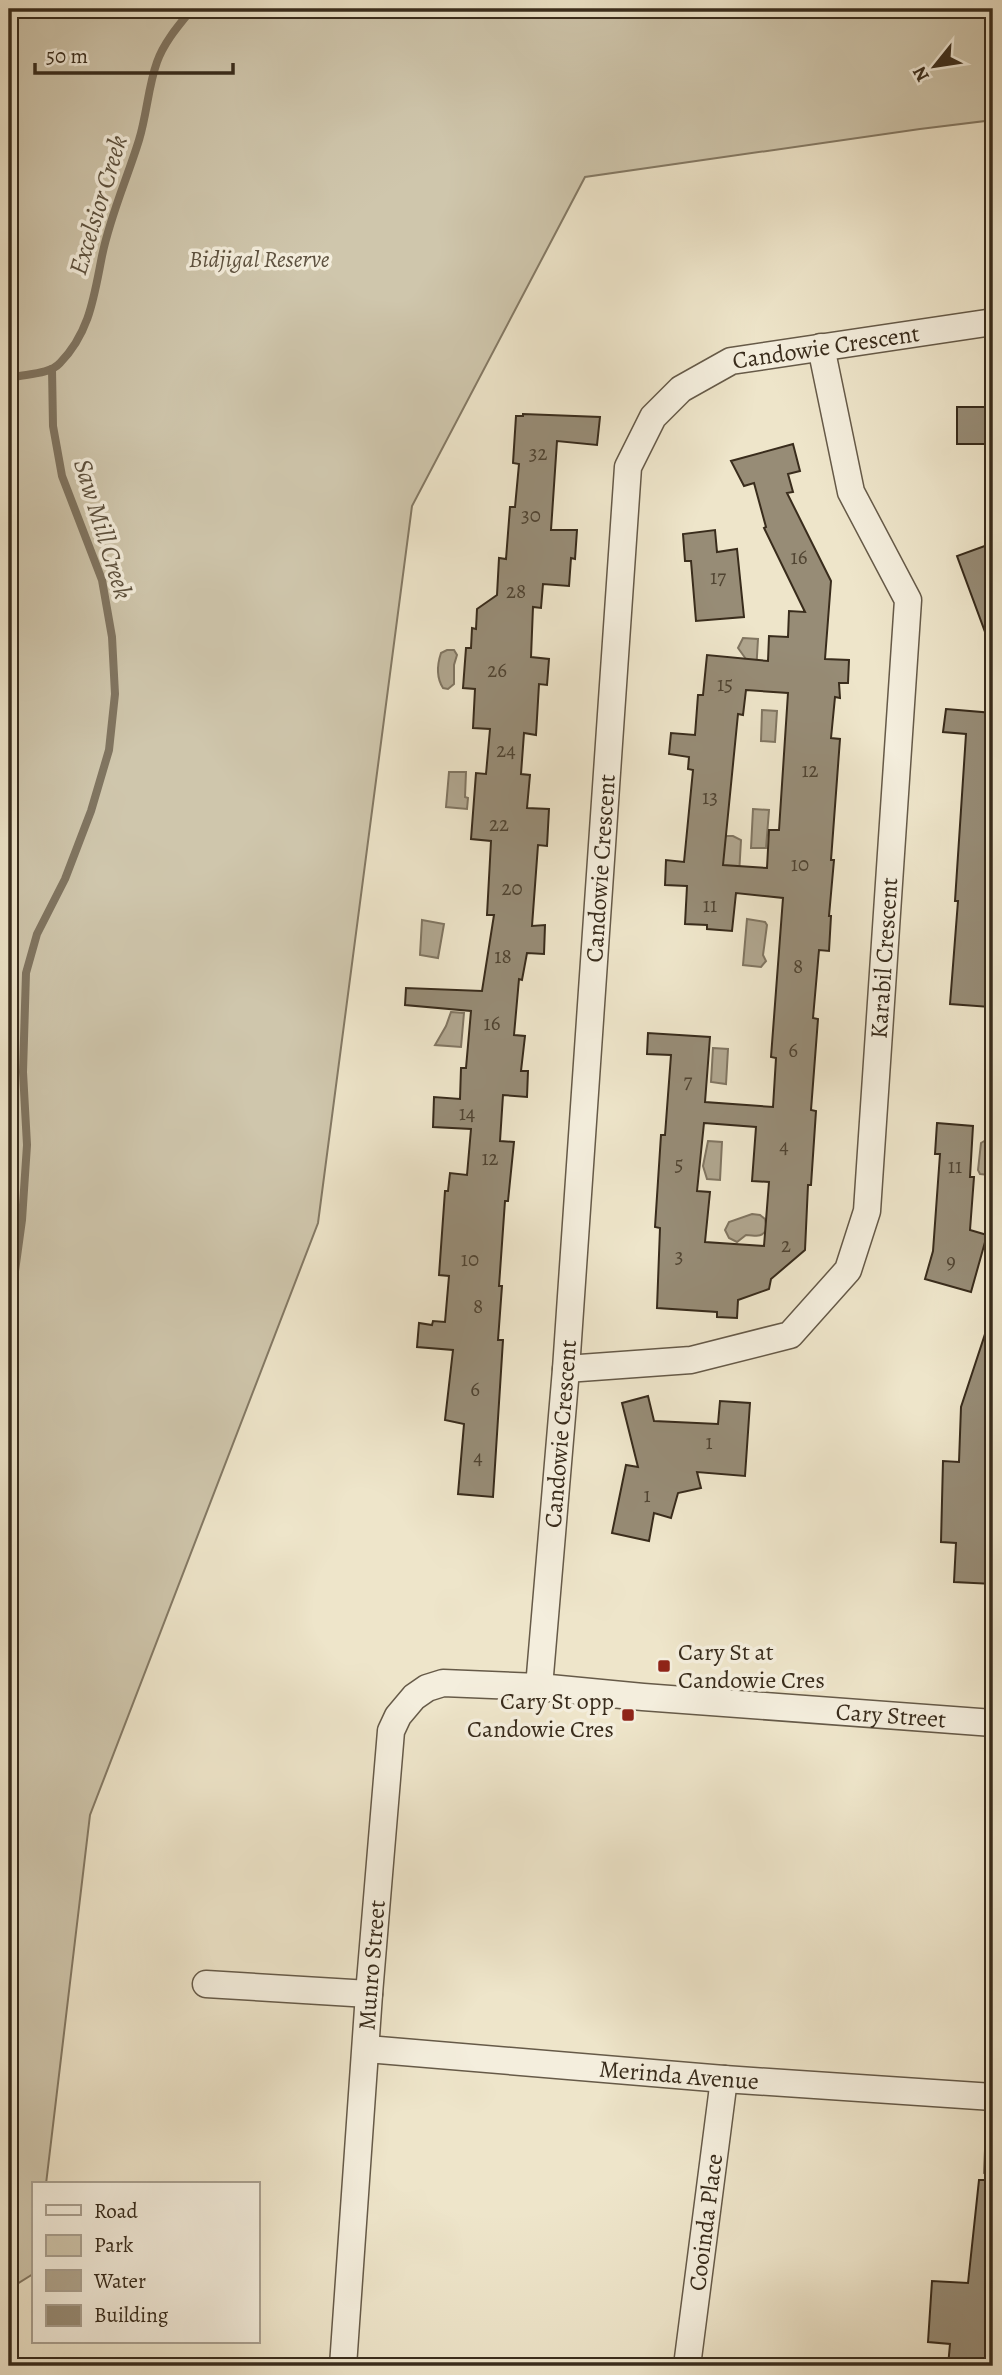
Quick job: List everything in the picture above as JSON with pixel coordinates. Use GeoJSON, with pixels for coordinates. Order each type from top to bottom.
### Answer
{"type":"FeatureCollection","features":[{"type":"Feature","properties":{"kind":"street","name":"Candowie Crescent"},"geometry":{"type":"LineString","coordinates":[[539,1687],[566,1369],[628,467],[653,417],[681,389],[731,361],[993,322]]}},
{"type":"Feature","properties":{"kind":"street","name":"Karabil Crescent"},"geometry":{"type":"LineString","coordinates":[[566,1369],[691,1360],[790,1335],[848,1270],[867,1211],[908,600],[851,492],[821,347]]}},
{"type":"Feature","properties":{"kind":"street","name":"Munro Street"},"geometry":{"type":"LineString","coordinates":[[343,2366],[369,1994],[391,1731],[398,1716],[414,1697],[427,1688],[443,1683],[539,1687]]}},
{"type":"Feature","properties":{"kind":"street","name":"Cary Street"},"geometry":{"type":"LineString","coordinates":[[539,1687],[993,1723]]}},
{"type":"Feature","properties":{"kind":"street"},"geometry":{"type":"LineString","coordinates":[[206,1984],[369,1994]]}},
{"type":"Feature","properties":{"kind":"street","name":"Merinda Avenue"},"geometry":{"type":"LineString","coordinates":[[367,2049],[724,2079],[993,2097]]}},
{"type":"Feature","properties":{"kind":"street","name":"Cooinda Place"},"geometry":{"type":"LineString","coordinates":[[688,2366],[724,2079]]}},
{"type":"Feature","properties":{"kind":"green space","name":"Bidjigal Reserve"},"geometry":{"type":"Polygon","coordinates":[[[9,9],[993,9],[993,120],[585,177],[412,506],[318,1223],[90,1815],[46,2182],[32,2182],[32,2275],[9,2289],[9,9]]]}},
{"type":"Feature","properties":{"kind":"water"},"geometry":{"type":"Polygon","coordinates":[[[743,638],[758,639],[756,673],[738,648],[743,638]]]}},
{"type":"Feature","properties":{"kind":"water"},"geometry":{"type":"Polygon","coordinates":[[[454,650],[457,655],[454,684],[448,689],[443,688],[438,671],[441,653],[454,650]]]}},
{"type":"Feature","properties":{"kind":"water"},"geometry":{"type":"Polygon","coordinates":[[[762,710],[777,711],[775,742],[761,741],[762,710]]]}},
{"type":"Feature","properties":{"kind":"water"},"geometry":{"type":"Polygon","coordinates":[[[449,772],[466,772],[467,809],[446,807],[449,772]]]}},
{"type":"Feature","properties":{"kind":"water"},"geometry":{"type":"Polygon","coordinates":[[[753,809],[769,810],[766,848],[751,848],[753,809]]]}},
{"type":"Feature","properties":{"kind":"water"},"geometry":{"type":"Polygon","coordinates":[[[727,836],[741,840],[739,875],[721,873],[723,838],[727,836]]]}},
{"type":"Feature","properties":{"kind":"water"},"geometry":{"type":"Polygon","coordinates":[[[747,919],[765,922],[767,925],[763,955],[766,961],[761,967],[743,965],[747,919]]]}},
{"type":"Feature","properties":{"kind":"water"},"geometry":{"type":"Polygon","coordinates":[[[422,920],[444,924],[438,958],[420,955],[422,920]]]}},
{"type":"Feature","properties":{"kind":"water"},"geometry":{"type":"Polygon","coordinates":[[[451,1012],[464,1013],[461,1047],[435,1045],[446,1026],[451,1012]]]}},
{"type":"Feature","properties":{"kind":"water"},"geometry":{"type":"Polygon","coordinates":[[[713,1048],[728,1049],[726,1084],[711,1082],[713,1048]]]}},
{"type":"Feature","properties":{"kind":"water"},"geometry":{"type":"Polygon","coordinates":[[[986,1140],[993,1141],[993,1172],[989,1175],[980,1174],[978,1170],[981,1143],[986,1140]]]}},
{"type":"Feature","properties":{"kind":"water"},"geometry":{"type":"Polygon","coordinates":[[[708,1141],[722,1142],[720,1180],[707,1179],[703,1166],[708,1141]]]}},
{"type":"Feature","properties":{"kind":"water"},"geometry":{"type":"Polygon","coordinates":[[[752,1214],[765,1219],[765,1232],[758,1236],[746,1235],[737,1242],[729,1238],[725,1230],[729,1222],[752,1214]]]}},
{"type":"Feature","properties":{"kind":"water"},"geometry":{"type":"Polygon","coordinates":[[[985,2150],[993,2151],[993,2170],[989,2170],[989,2174],[984,2173],[985,2150]]]}},
{"type":"Feature","properties":{"kind":"building"},"geometry":{"type":"Polygon","coordinates":[[[957,407],[993,407],[993,444],[957,444],[957,407]]]}},
{"type":"Feature","properties":{"kind":"building"},"geometry":{"type":"Polygon","coordinates":[[[516,416],[600,417],[597,445],[557,441],[551,530],[577,530],[575,559],[571,558],[569,586],[543,584],[541,608],[533,607],[531,657],[549,659],[547,685],[539,684],[536,735],[524,733],[521,774],[530,775],[527,808],[549,809],[547,846],[538,845],[532,926],[545,925],[544,954],[527,953],[522,980],[519,979],[514,1035],[525,1036],[521,1071],[528,1071],[527,1097],[503,1095],[500,1141],[514,1142],[508,1201],[505,1201],[499,1286],[502,1286],[498,1340],[503,1340],[493,1497],[458,1494],[464,1424],[445,1420],[453,1350],[417,1347],[419,1323],[432,1325],[433,1321],[445,1322],[449,1276],[439,1275],[445,1191],[448,1191],[450,1173],[467,1175],[471,1129],[433,1127],[434,1097],[460,1099],[461,1068],[466,1068],[471,1011],[405,1005],[406,988],[482,991],[494,915],[487,915],[491,841],[471,839],[476,773],[486,774],[490,729],[473,728],[475,689],[463,688],[466,648],[471,648],[477,609],[497,595],[499,558],[506,559],[510,507],[515,507],[519,464],[513,463],[516,416]]]}},
{"type":"Feature","properties":{"kind":"building"},"geometry":{"type":"Polygon","coordinates":[[[793,444],[800,471],[788,474],[793,492],[787,493],[831,581],[825,659],[849,660],[848,683],[839,683],[840,698],[835,697],[831,738],[840,739],[831,860],[834,860],[829,951],[819,950],[813,1018],[818,1019],[811,1110],[816,1111],[811,1185],[808,1185],[805,1250],[771,1279],[769,1289],[738,1300],[737,1318],[717,1317],[717,1312],[657,1308],[660,1228],[655,1227],[661,1135],[665,1135],[671,1055],[647,1054],[648,1033],[710,1037],[705,1102],[773,1107],[776,1058],[771,1057],[783,898],[736,893],[732,931],[707,929],[707,925],[685,924],[687,886],[665,885],[666,860],[684,862],[693,770],[688,769],[689,757],[669,754],[671,733],[695,735],[698,695],[703,695],[707,655],[768,661],[769,636],[788,637],[789,611],[805,612],[764,528],[766,527],[754,483],[744,486],[731,461],[793,444]],[[746,690],[743,715],[738,714],[723,865],[767,868],[769,830],[779,830],[788,693],[746,690]],[[704,1123],[697,1191],[710,1192],[705,1242],[764,1246],[769,1182],[752,1181],[756,1127],[704,1123]]]}},
{"type":"Feature","properties":{"kind":"building"},"geometry":{"type":"Polygon","coordinates":[[[715,530],[717,552],[737,549],[744,617],[696,621],[691,561],[685,561],[683,534],[715,530]]]}},
{"type":"Feature","properties":{"kind":"building"},"geometry":{"type":"Polygon","coordinates":[[[993,543],[993,647],[991,648],[957,556],[993,543]]]}},
{"type":"Feature","properties":{"kind":"building"},"geometry":{"type":"Polygon","coordinates":[[[946,709],[993,713],[993,959],[990,1007],[950,1004],[966,734],[943,732],[946,709]]]}},
{"type":"Feature","properties":{"kind":"building"},"geometry":{"type":"Polygon","coordinates":[[[937,1123],[973,1126],[970,1177],[974,1177],[970,1230],[987,1235],[971,1292],[925,1279],[933,1251],[940,1154],[935,1154],[937,1123]]]}},
{"type":"Feature","properties":{"kind":"building"},"geometry":{"type":"Polygon","coordinates":[[[989,1322],[993,1323],[993,1584],[954,1582],[956,1543],[941,1542],[943,1461],[959,1462],[961,1407],[989,1322]]]}},
{"type":"Feature","properties":{"kind":"building"},"geometry":{"type":"Polygon","coordinates":[[[648,1396],[654,1421],[718,1424],[720,1401],[750,1403],[745,1476],[697,1472],[701,1488],[678,1493],[671,1518],[654,1513],[649,1541],[612,1533],[626,1465],[638,1467],[622,1403],[648,1396]]]}},
{"type":"Feature","properties":{"kind":"building"},"geometry":{"type":"Polygon","coordinates":[[[979,2180],[993,2180],[993,2350],[989,2350],[987,2366],[948,2366],[950,2344],[928,2342],[932,2281],[968,2283],[979,2180]]]}},
{"type":"Feature","properties":{"kind":"waterway","name":"Excelsior Creek"},"geometry":{"type":"LineString","coordinates":[[9,376],[39,373],[56,367],[78,339],[93,299],[109,226],[139,140],[157,62],[168,41],[192,9]]}},
{"type":"Feature","properties":{"kind":"waterway","name":"Saw Mill Creek"},"geometry":{"type":"LineString","coordinates":[[9,1315],[22,1220],[27,1145],[23,1072],[26,973],[37,934],[65,879],[91,811],[109,750],[115,694],[112,637],[102,580],[62,476],[53,426],[52,369]]}},
{"type":"Feature","properties":{"kind":"place","name":"Cary St at Candowie Cres"},"geometry":{"type":"Point","coordinates":[664,1666]}},
{"type":"Feature","properties":{"kind":"place","name":"Cary St opp Candowie Cres"},"geometry":{"type":"Point","coordinates":[628,1715]}}]}
